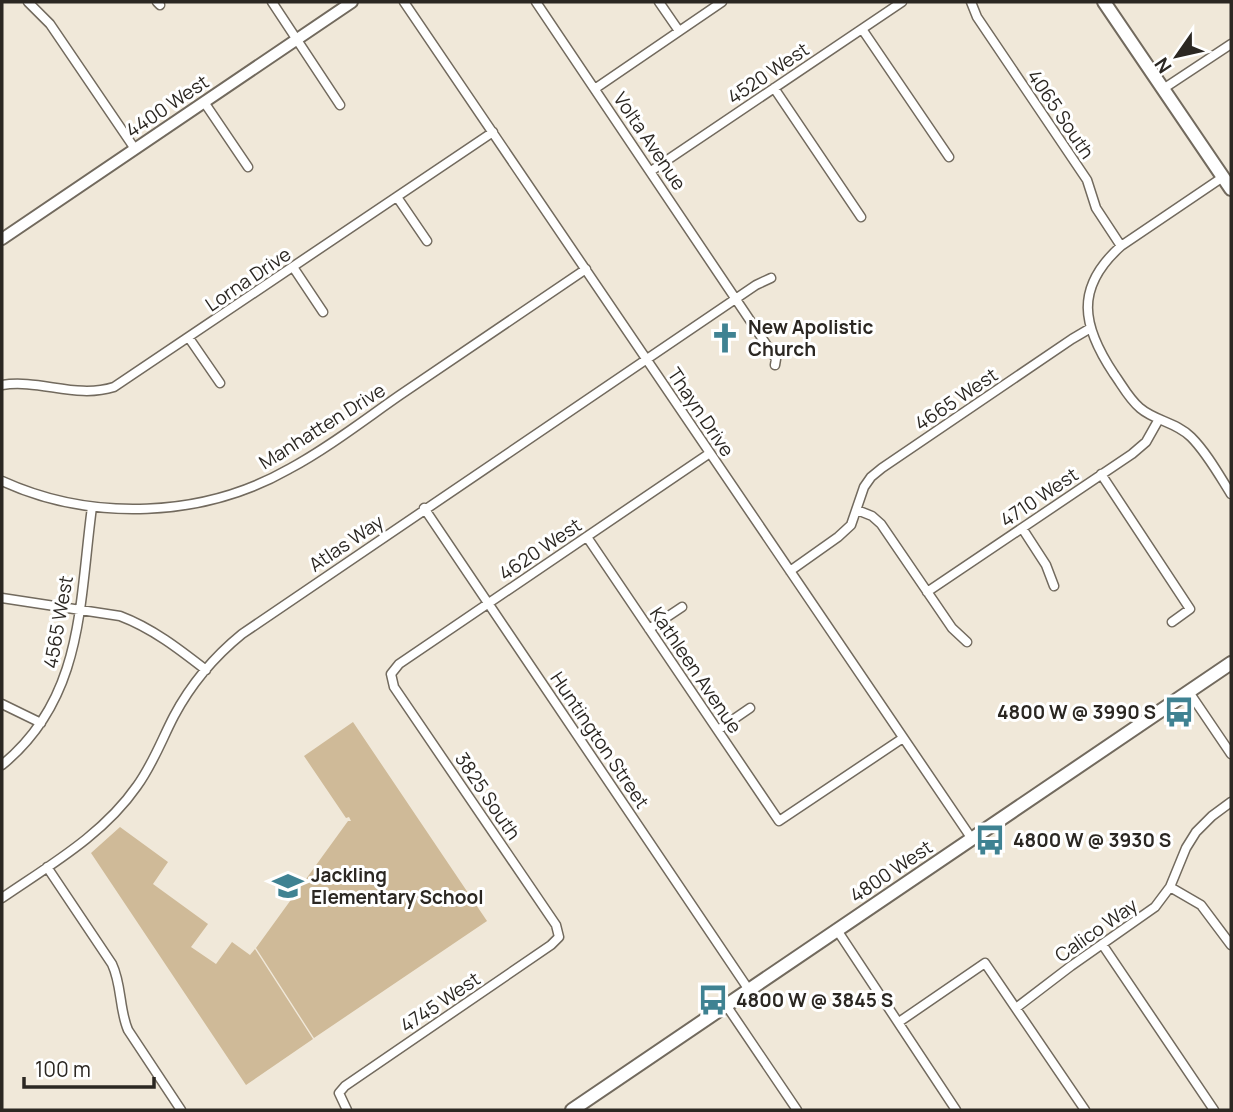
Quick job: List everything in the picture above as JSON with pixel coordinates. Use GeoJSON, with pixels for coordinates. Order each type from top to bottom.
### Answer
{"type":"FeatureCollection","features":[{"type":"Feature","properties":{"kind":"main road"},"geometry":{"type":"LineString","coordinates":[[1104,2],[1231,189]]}},
{"type":"Feature","properties":{"kind":"main road","name":"4800 West"},"geometry":{"type":"LineString","coordinates":[[572,1110],[1231,663]]}},
{"type":"Feature","properties":{"kind":"street"},"geometry":{"type":"LineString","coordinates":[[28,2],[50,24],[135,149]]}},
{"type":"Feature","properties":{"kind":"street"},"geometry":{"type":"LineString","coordinates":[[272,2],[340,105]]}},
{"type":"Feature","properties":{"kind":"street","name":"4400 West"},"geometry":{"type":"LineString","coordinates":[[2,239],[352,2]]}},
{"type":"Feature","properties":{"kind":"street","name":"Thayn Drive"},"geometry":{"type":"LineString","coordinates":[[404,2],[972,839]]}},
{"type":"Feature","properties":{"kind":"street","name":"Volta Avenue"},"geometry":{"type":"LineString","coordinates":[[536,2],[736,298],[776,359],[775,365]]}},
{"type":"Feature","properties":{"kind":"street"},"geometry":{"type":"LineString","coordinates":[[659,2],[679,31]]}},
{"type":"Feature","properties":{"kind":"street"},"geometry":{"type":"LineString","coordinates":[[596,88],[722,2]]}},
{"type":"Feature","properties":{"kind":"street","name":"4520 West"},"geometry":{"type":"LineString","coordinates":[[651,171],[902,2]]}},
{"type":"Feature","properties":{"kind":"street","name":"4065 South"},"geometry":{"type":"LineString","coordinates":[[971,2],[976,18],[1085,177],[1096,208],[1121,246]]}},
{"type":"Feature","properties":{"kind":"street"},"geometry":{"type":"LineString","coordinates":[[862,29],[949,157]]}},
{"type":"Feature","properties":{"kind":"street"},"geometry":{"type":"LineString","coordinates":[[1163,89],[1231,44]]}},
{"type":"Feature","properties":{"kind":"street"},"geometry":{"type":"LineString","coordinates":[[774,88],[861,217]]}},
{"type":"Feature","properties":{"kind":"street"},"geometry":{"type":"LineString","coordinates":[[204,102],[248,167]]}},
{"type":"Feature","properties":{"kind":"street","name":"Lorna Drive"},"geometry":{"type":"LineString","coordinates":[[2,385],[30,383],[74,391],[101,391],[124,382],[493,132]]}},
{"type":"Feature","properties":{"kind":"street"},"geometry":{"type":"LineString","coordinates":[[1223,177],[1121,246],[1108,258],[1100,267],[1091,288],[1088,315],[1089,329],[1102,356],[1132,400],[1147,414],[1173,424],[1190,436],[1231,494]]}},
{"type":"Feature","properties":{"kind":"street"},"geometry":{"type":"LineString","coordinates":[[397,197],[427,241]]}},
{"type":"Feature","properties":{"kind":"street"},"geometry":{"type":"LineString","coordinates":[[293,267],[323,312]]}},
{"type":"Feature","properties":{"kind":"street","name":"Manhatten Drive"},"geometry":{"type":"LineString","coordinates":[[2,481],[45,497],[92,506],[128,509],[164,508],[230,495],[280,474],[310,456],[586,269]]}},
{"type":"Feature","properties":{"kind":"street","name":"Atlas Way"},"geometry":{"type":"LineString","coordinates":[[2,898],[96,832],[128,798],[153,762],[183,702],[206,670],[232,642],[646,358],[756,285],[771,278]]}},
{"type":"Feature","properties":{"kind":"street","name":"4665 West"},"geometry":{"type":"LineString","coordinates":[[790,571],[846,531],[851,525],[864,487],[882,468],[1089,329]]}},
{"type":"Feature","properties":{"kind":"street"},"geometry":{"type":"LineString","coordinates":[[190,338],[220,383]]}},
{"type":"Feature","properties":{"kind":"street","name":"4710 West"},"geometry":{"type":"LineString","coordinates":[[927,592],[1146,442],[1159,419]]}},
{"type":"Feature","properties":{"kind":"street","name":"4620 West"},"geometry":{"type":"LineString","coordinates":[[391,674],[399,664],[710,453]]}},
{"type":"Feature","properties":{"kind":"street"},"geometry":{"type":"LineString","coordinates":[[1101,474],[1190,609],[1172,622]]}},
{"type":"Feature","properties":{"kind":"street","name":"4565 West"},"geometry":{"type":"LineString","coordinates":[[2,765],[25,744],[41,723],[57,697],[69,667],[92,506]]}},
{"type":"Feature","properties":{"kind":"street","name":"Huntington Street"},"geometry":{"type":"LineString","coordinates":[[424,508],[749,990]]}},
{"type":"Feature","properties":{"kind":"street"},"geometry":{"type":"LineString","coordinates":[[857,510],[872,516],[881,524],[952,628],[967,642]]}},
{"type":"Feature","properties":{"kind":"street"},"geometry":{"type":"LineString","coordinates":[[1022,528],[1048,568],[1054,586]]}},
{"type":"Feature","properties":{"kind":"street","name":"Kathleen Avenue"},"geometry":{"type":"LineString","coordinates":[[587,537],[779,821],[903,738]]}},
{"type":"Feature","properties":{"kind":"street"},"geometry":{"type":"LineString","coordinates":[[2,597],[120,616],[138,623],[172,644],[206,670]]}},
{"type":"Feature","properties":{"kind":"street"},"geometry":{"type":"LineString","coordinates":[[649,629],[682,607]]}},
{"type":"Feature","properties":{"kind":"street","name":"3825 South"},"geometry":{"type":"LineString","coordinates":[[391,674],[394,687],[556,925],[559,937]]}},
{"type":"Feature","properties":{"kind":"street"},"geometry":{"type":"LineString","coordinates":[[1189,692],[1231,754]]}},
{"type":"Feature","properties":{"kind":"street"},"geometry":{"type":"LineString","coordinates":[[2,704],[41,723]]}},
{"type":"Feature","properties":{"kind":"street"},"geometry":{"type":"LineString","coordinates":[[718,730],[750,708]]}},
{"type":"Feature","properties":{"kind":"street","name":"Calico Way"},"geometry":{"type":"LineString","coordinates":[[1016,1008],[1152,910],[1170,887],[1186,848],[1196,832],[1231,802]]}},
{"type":"Feature","properties":{"kind":"street"},"geometry":{"type":"LineString","coordinates":[[47,867],[111,964],[117,978],[123,1017],[128,1030],[181,1110]]}},
{"type":"Feature","properties":{"kind":"street"},"geometry":{"type":"LineString","coordinates":[[1170,887],[1201,905],[1231,945]]}},
{"type":"Feature","properties":{"kind":"street"},"geometry":{"type":"LineString","coordinates":[[837,930],[956,1110]]}},
{"type":"Feature","properties":{"kind":"street","name":"4745 West"},"geometry":{"type":"LineString","coordinates":[[347,1110],[339,1093],[348,1083],[559,937]]}},
{"type":"Feature","properties":{"kind":"street"},"geometry":{"type":"LineString","coordinates":[[1102,944],[1214,1110]]}},
{"type":"Feature","properties":{"kind":"street"},"geometry":{"type":"LineString","coordinates":[[899,1022],[985,963],[1085,1110]]}},
{"type":"Feature","properties":{"kind":"street"},"geometry":{"type":"LineString","coordinates":[[726,1005],[797,1110]]}},
{"type":"Feature","properties":{"kind":"shaded area"},"geometry":{"type":"Polygon","coordinates":[[[353,722],[487,921],[314,1038],[256,948],[348,821],[351,821],[349,817],[346,818],[304,756],[353,722]]]}},
{"type":"Feature","properties":{"kind":"shaded area"},"geometry":{"type":"Polygon","coordinates":[[[120,827],[168,862],[153,884],[208,924],[191,947],[216,964],[232,942],[250,955],[255,949],[313,1039],[246,1085],[91,853],[120,827]]]}},
{"type":"Feature","properties":{"kind":"place","name":"New Apolistic Church"},"geometry":{"type":"Point","coordinates":[725,338]}},
{"type":"Feature","properties":{"kind":"place","name":"4800 W @ 3990 S"},"geometry":{"type":"Point","coordinates":[1179,712]}},
{"type":"Feature","properties":{"kind":"place","name":"4800 W @ 3930 S"},"geometry":{"type":"Point","coordinates":[990,840]}},
{"type":"Feature","properties":{"kind":"place","name":"Jackling Elementary School"},"geometry":{"type":"Point","coordinates":[288,886]}},
{"type":"Feature","properties":{"kind":"place","name":"4800 W @ 3845 S"},"geometry":{"type":"Point","coordinates":[713,1000]}}]}
